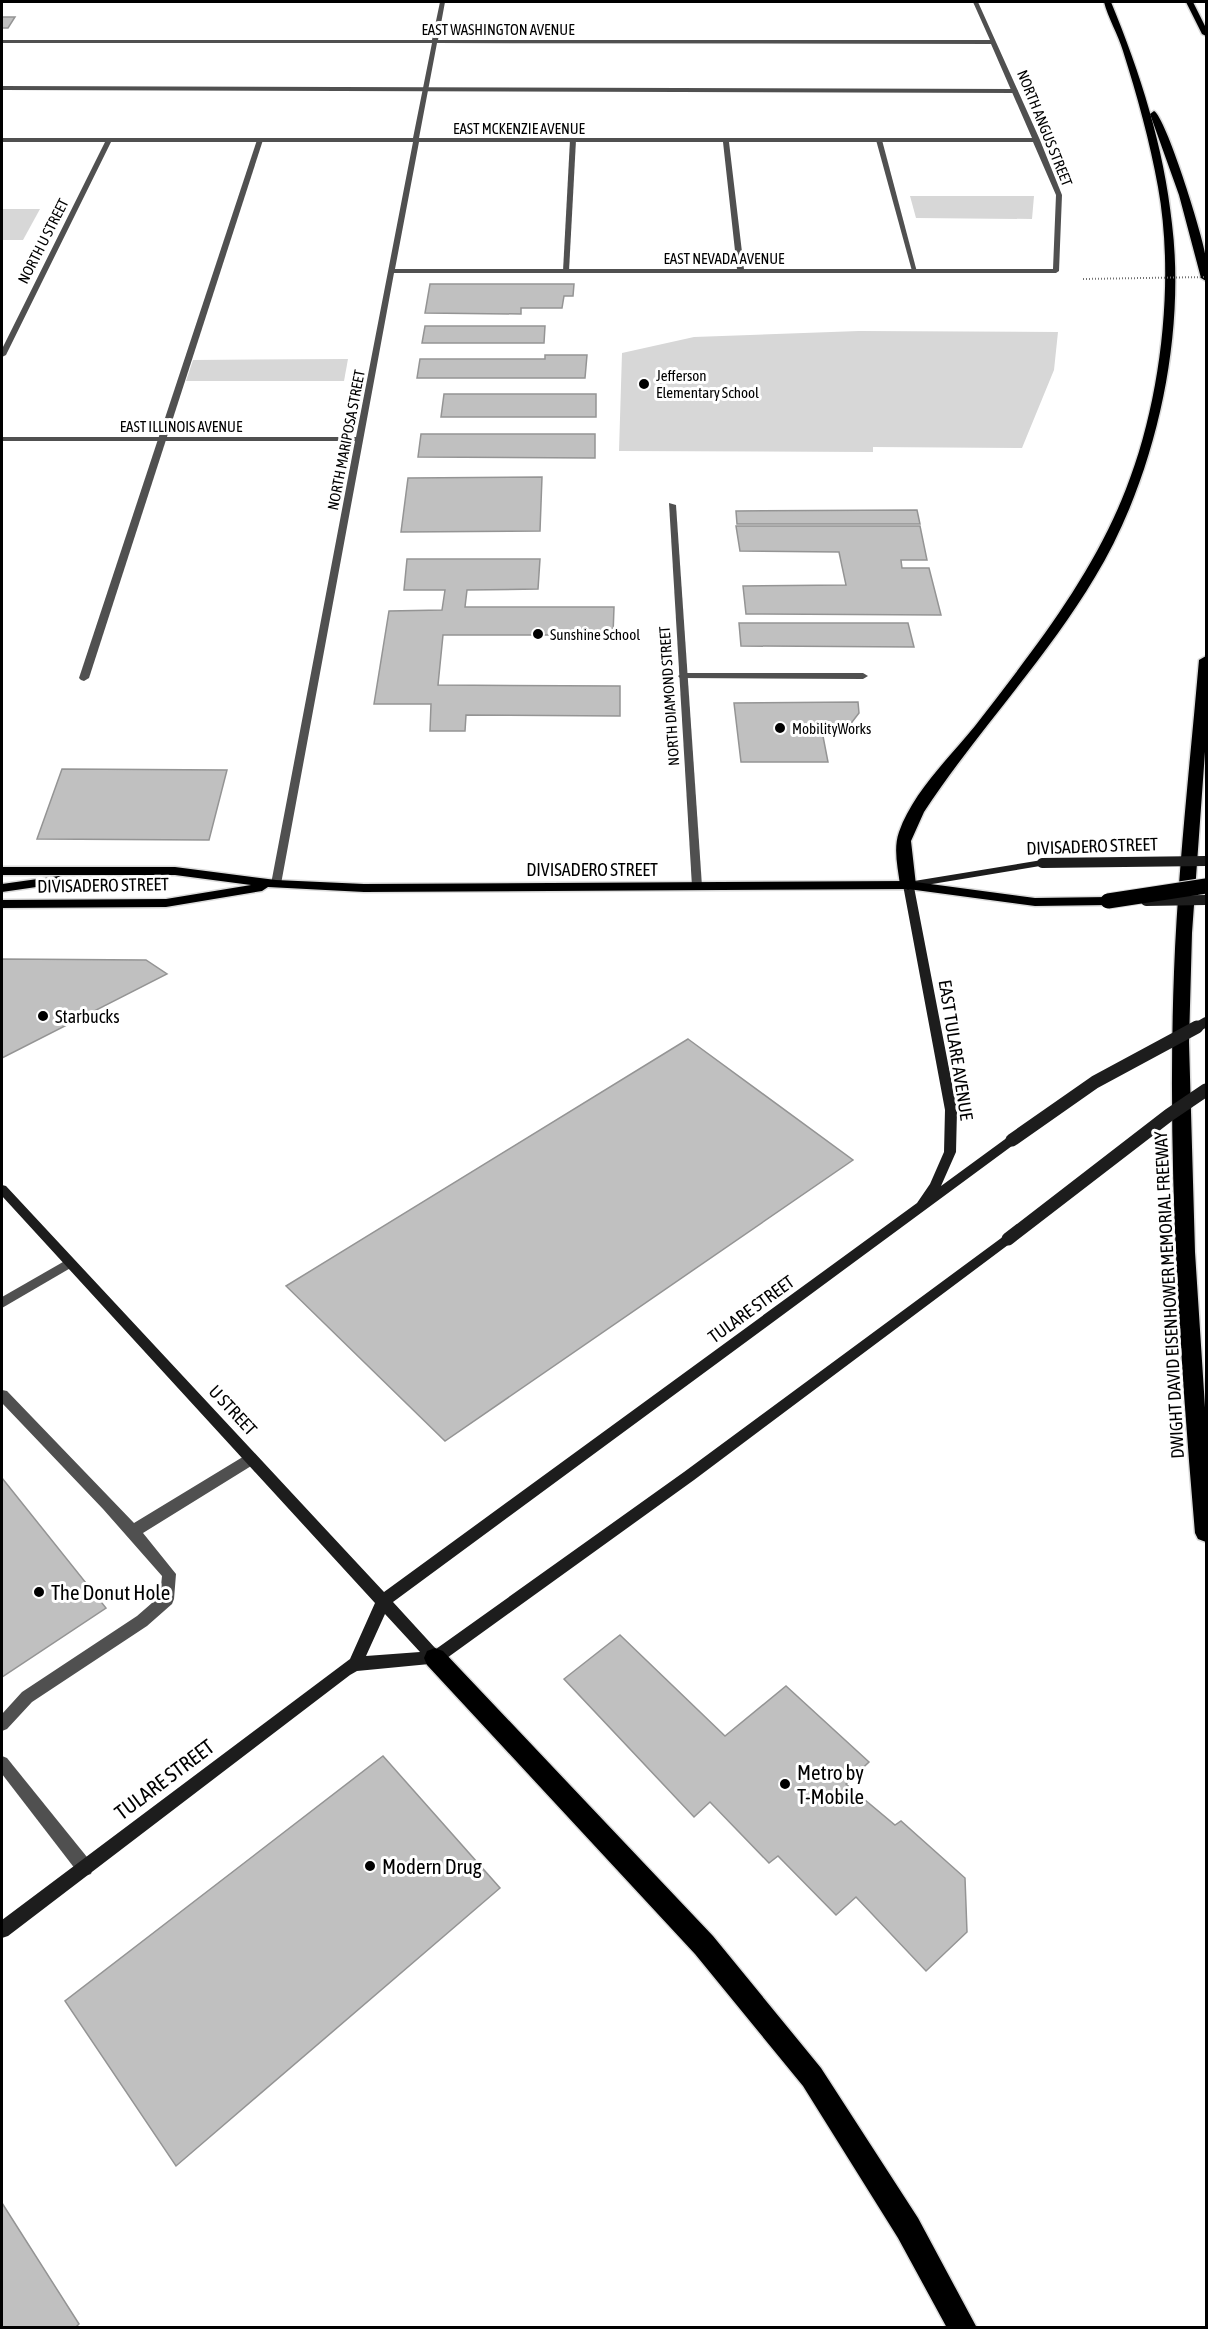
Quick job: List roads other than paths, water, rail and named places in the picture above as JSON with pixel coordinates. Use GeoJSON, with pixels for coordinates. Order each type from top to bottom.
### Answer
{"type":"FeatureCollection","features":[{"type":"Feature","properties":{"kind":"highway"},"geometry":{"type":"LineString","coordinates":[[1107,2],[1171,157],[1196,231],[1206,278]]}},
{"type":"Feature","properties":{"kind":"highway"},"geometry":{"type":"LineString","coordinates":[[1189,2],[1206,34]]}},
{"type":"Feature","properties":{"kind":"highway"},"geometry":{"type":"LineString","coordinates":[[908,885],[904,844],[908,828],[937,783],[1052,635],[1097,566],[1121,519],[1144,454],[1167,321],[1170,263],[1163,190],[1127,52]]}},
{"type":"Feature","properties":{"kind":"highway","name":"DWIGHT DAVID EISENHOWER MEMORIAL FREEWAY"},"geometry":{"type":"LineString","coordinates":[[1206,660],[1182,970],[1180,1176],[1195,1420],[1206,1533]]}},
{"type":"Feature","properties":{"kind":"highway"},"geometry":{"type":"LineString","coordinates":[[1108,901],[1206,886]]}},
{"type":"Feature","properties":{"kind":"highway"},"geometry":{"type":"LineString","coordinates":[[435,1658],[704,1946],[812,2077],[908,2228],[963,2328]]}},
{"type":"Feature","properties":{"kind":"main road","name":"DIVISADERO STREET"},"geometry":{"type":"LineString","coordinates":[[908,885],[1042,863],[1206,861]]}},
{"type":"Feature","properties":{"kind":"main road","name":"DIVISADERO STREET"},"geometry":{"type":"LineString","coordinates":[[2,872],[175,871],[276,884],[364,888],[908,885],[1035,902],[1206,900]]}},
{"type":"Feature","properties":{"kind":"main road"},"geometry":{"type":"LineString","coordinates":[[2,888],[109,872]]}},
{"type":"Feature","properties":{"kind":"main road","name":"DIVISADERO STREET"},"geometry":{"type":"LineString","coordinates":[[2,904],[166,903],[276,884]]}},
{"type":"Feature","properties":{"kind":"main road","name":"EAST TULARE AVENUE"},"geometry":{"type":"LineString","coordinates":[[908,885],[951,1110],[950,1152],[935,1186],[915,1213]]}},
{"type":"Feature","properties":{"kind":"main road","name":"TULARE STREET"},"geometry":{"type":"LineString","coordinates":[[2,1930],[355,1664],[383,1601],[1012,1140],[1095,1082],[1206,1022]]}},
{"type":"Feature","properties":{"kind":"main road"},"geometry":{"type":"LineString","coordinates":[[355,1664],[435,1658],[689,1476],[1008,1239],[1169,1114],[1206,1090]]}},
{"type":"Feature","properties":{"kind":"main road","name":"U STREET"},"geometry":{"type":"LineString","coordinates":[[2,1189],[435,1658]]}},
{"type":"Feature","properties":{"kind":"street","name":"NORTH MARIPOSA STREET"},"geometry":{"type":"LineString","coordinates":[[276,884],[441,2]]}},
{"type":"Feature","properties":{"kind":"street","name":"NORTH ANGUS STREET"},"geometry":{"type":"LineString","coordinates":[[976,2],[1059,195],[1056,271]]}},
{"type":"Feature","properties":{"kind":"street","name":"EAST WASHINGTON AVENUE"},"geometry":{"type":"LineString","coordinates":[[2,41],[994,42]]}},
{"type":"Feature","properties":{"kind":"street"},"geometry":{"type":"LineString","coordinates":[[2,88],[1015,90]]}},
{"type":"Feature","properties":{"kind":"street","name":"EAST MCKENZIE AVENUE"},"geometry":{"type":"LineString","coordinates":[[2,140],[1037,140]]}},
{"type":"Feature","properties":{"kind":"street","name":"NORTH U STREET"},"geometry":{"type":"LineString","coordinates":[[2,355],[109,140]]}},
{"type":"Feature","properties":{"kind":"street"},"geometry":{"type":"LineString","coordinates":[[84,678],[260,140]]}},
{"type":"Feature","properties":{"kind":"street"},"geometry":{"type":"LineString","coordinates":[[566,271],[573,140]]}},
{"type":"Feature","properties":{"kind":"street"},"geometry":{"type":"LineString","coordinates":[[726,140],[741,271]]}},
{"type":"Feature","properties":{"kind":"street"},"geometry":{"type":"LineString","coordinates":[[879,140],[915,271]]}},
{"type":"Feature","properties":{"kind":"street","name":"EAST NEVADA AVENUE"},"geometry":{"type":"LineString","coordinates":[[391,271],[1056,271]]}},
{"type":"Feature","properties":{"kind":"street","name":"EAST ILLINOIS AVENUE"},"geometry":{"type":"LineString","coordinates":[[2,438],[360,440]]}},
{"type":"Feature","properties":{"kind":"street","name":"NORTH DIAMOND STREET"},"geometry":{"type":"LineString","coordinates":[[672,505],[697,886]]}},
{"type":"Feature","properties":{"kind":"street"},"geometry":{"type":"LineString","coordinates":[[683,676],[862,676]]}},
{"type":"Feature","properties":{"kind":"street"},"geometry":{"type":"LineString","coordinates":[[2,1303],[70,1263]]}},
{"type":"Feature","properties":{"kind":"street"},"geometry":{"type":"LineString","coordinates":[[2,1395],[52,1449],[135,1531],[169,1574],[167,1599],[142,1621],[27,1697],[2,1724]]}},
{"type":"Feature","properties":{"kind":"street"},"geometry":{"type":"LineString","coordinates":[[135,1531],[251,1459]]}},
{"type":"Feature","properties":{"kind":"street"},"geometry":{"type":"LineString","coordinates":[[2,1763],[85,1868]]}},
{"type":"Feature","properties":{"kind":"place","name":"Jefferson Elementary School"},"geometry":{"type":"Point","coordinates":[644,384]}},
{"type":"Feature","properties":{"kind":"place","name":"Sunshine School"},"geometry":{"type":"Point","coordinates":[538,634]}},
{"type":"Feature","properties":{"kind":"place","name":"MobilityWorks"},"geometry":{"type":"Point","coordinates":[780,728]}},
{"type":"Feature","properties":{"kind":"place","name":"Starbucks"},"geometry":{"type":"Point","coordinates":[43,1016]}},
{"type":"Feature","properties":{"kind":"place","name":"The Donut Hole"},"geometry":{"type":"Point","coordinates":[39,1592]}},
{"type":"Feature","properties":{"kind":"place","name":"Metro by T-Mobile"},"geometry":{"type":"Point","coordinates":[785,1784]}},
{"type":"Feature","properties":{"kind":"place","name":"Modern Drug"},"geometry":{"type":"Point","coordinates":[370,1866]}}]}
